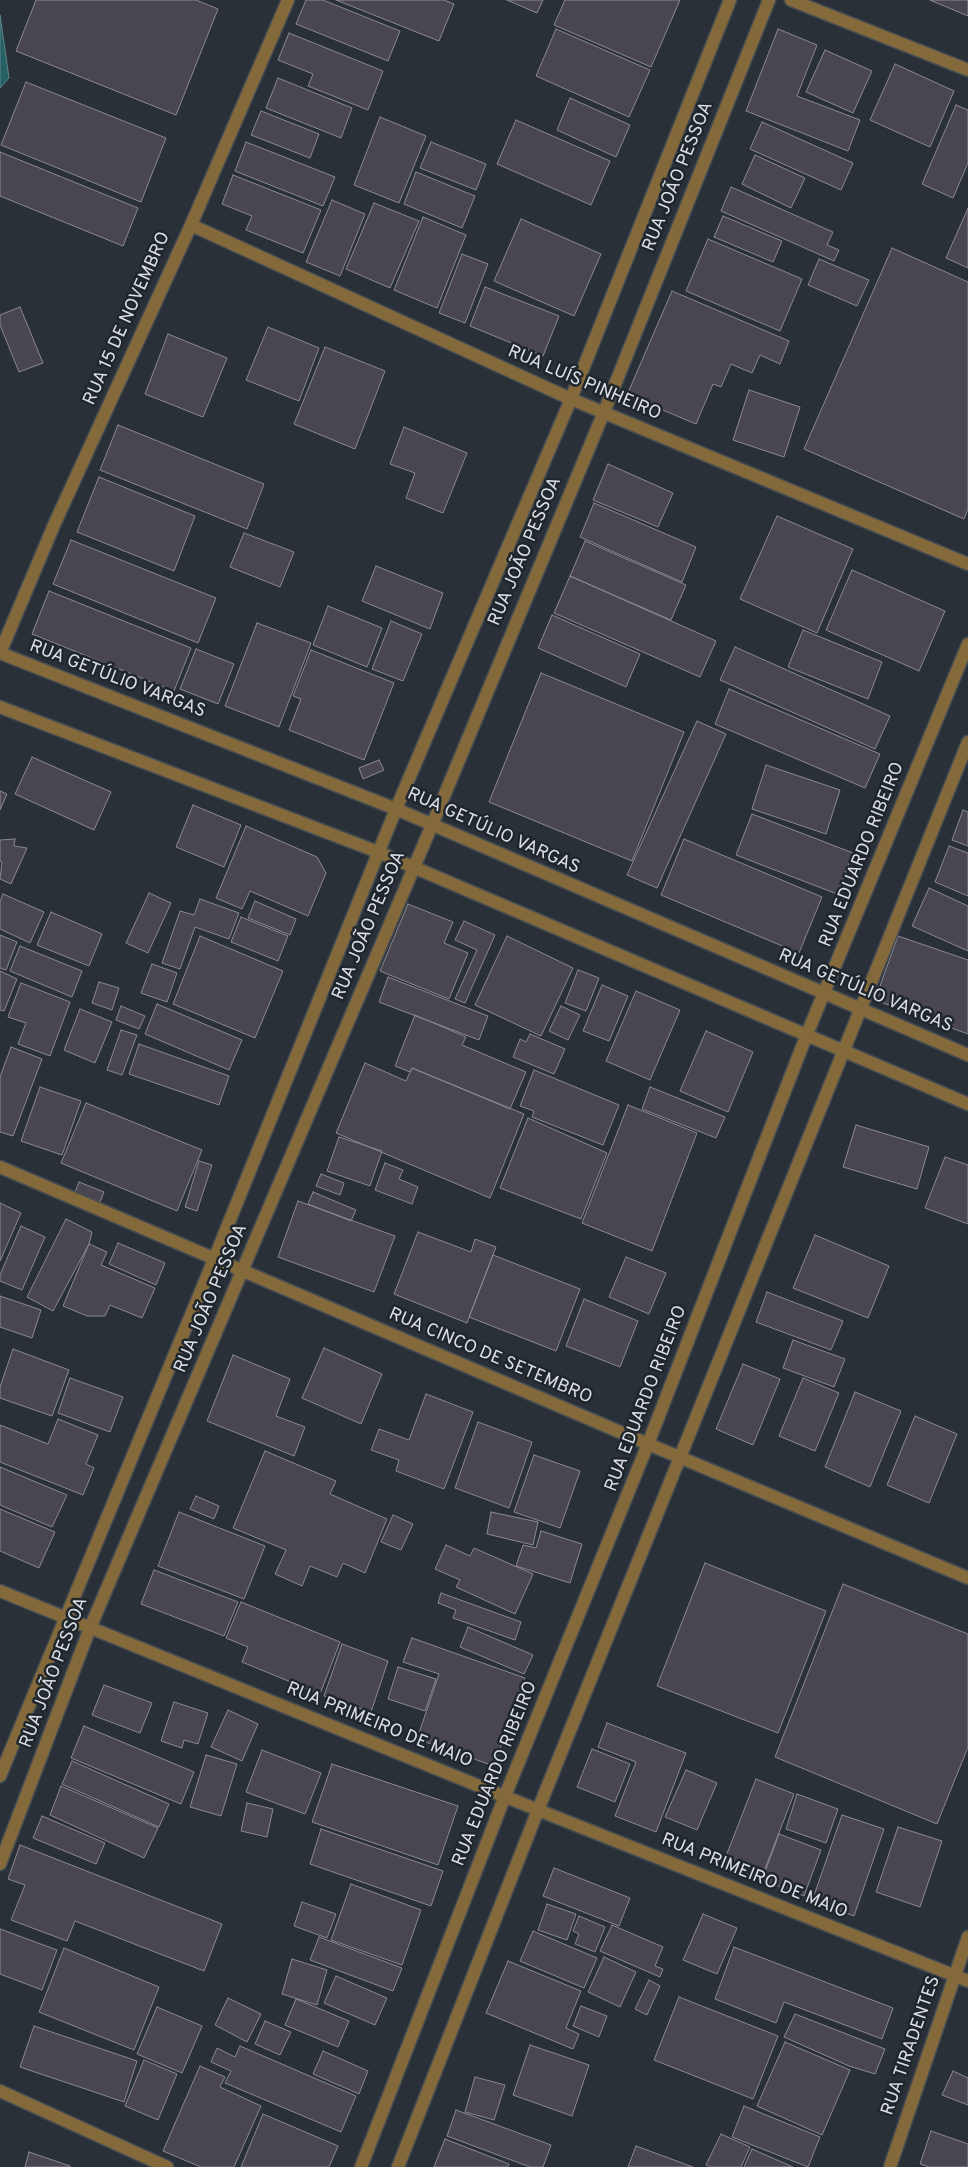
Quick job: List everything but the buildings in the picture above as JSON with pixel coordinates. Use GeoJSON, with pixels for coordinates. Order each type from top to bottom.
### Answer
{"type":"FeatureCollection","features":[{"type":"Feature","properties":{"kind":"street","name":"RUA 15 DE NOVEMBRO"},"geometry":{"type":"LineString","coordinates":[[0,653],[54,525],[190,224],[288,0]]}},
{"type":"Feature","properties":{"kind":"street","name":"RUA JOÃO PESSOA"},"geometry":{"type":"LineString","coordinates":[[0,1776],[64,1617],[215,1257],[396,808],[571,399],[730,0]]}},
{"type":"Feature","properties":{"kind":"street","name":"RUA JOÃO PESSOA"},"geometry":{"type":"LineString","coordinates":[[0,1864],[90,1628],[432,825],[604,412],[769,0]]}},
{"type":"Feature","properties":{"kind":"street"},"geometry":{"type":"LineString","coordinates":[[791,0],[968,70]]}},
{"type":"Feature","properties":{"kind":"street","name":"RUA LUÍS PINHEIRO"},"geometry":{"type":"LineString","coordinates":[[190,224],[571,399],[968,564]]}},
{"type":"Feature","properties":{"kind":"street","name":"RUA EDUARDO RIBEIRO"},"geometry":{"type":"LineString","coordinates":[[361,2167],[505,1796],[648,1444],[807,1034],[968,644]]}},
{"type":"Feature","properties":{"kind":"street","name":"RUA GETÚLIO VARGAS"},"geometry":{"type":"LineString","coordinates":[[0,653],[396,808],[968,1055]]}},
{"type":"Feature","properties":{"kind":"street"},"geometry":{"type":"LineString","coordinates":[[0,707],[378,852],[968,1104]]}},
{"type":"Feature","properties":{"kind":"street"},"geometry":{"type":"LineString","coordinates":[[398,2167],[538,1810],[968,742]]}},
{"type":"Feature","properties":{"kind":"street","name":"RUA CINCO DE SETEMBRO"},"geometry":{"type":"LineString","coordinates":[[0,1167],[215,1257],[648,1444],[968,1578]]}},
{"type":"Feature","properties":{"kind":"street","name":"RUA PRIMEIRO DE MAIO"},"geometry":{"type":"LineString","coordinates":[[0,1591],[538,1810],[968,1981]]}},
{"type":"Feature","properties":{"kind":"street","name":"RUA TIRADENTES"},"geometry":{"type":"LineString","coordinates":[[890,2167],[968,1936]]}},
{"type":"Feature","properties":{"kind":"street"},"geometry":{"type":"LineString","coordinates":[[0,2091],[167,2167]]}},
{"type":"Feature","properties":{"kind":"water"},"geometry":{"type":"Polygon","coordinates":[[[0,15],[9,78],[0,88],[0,15]]]}}]}
